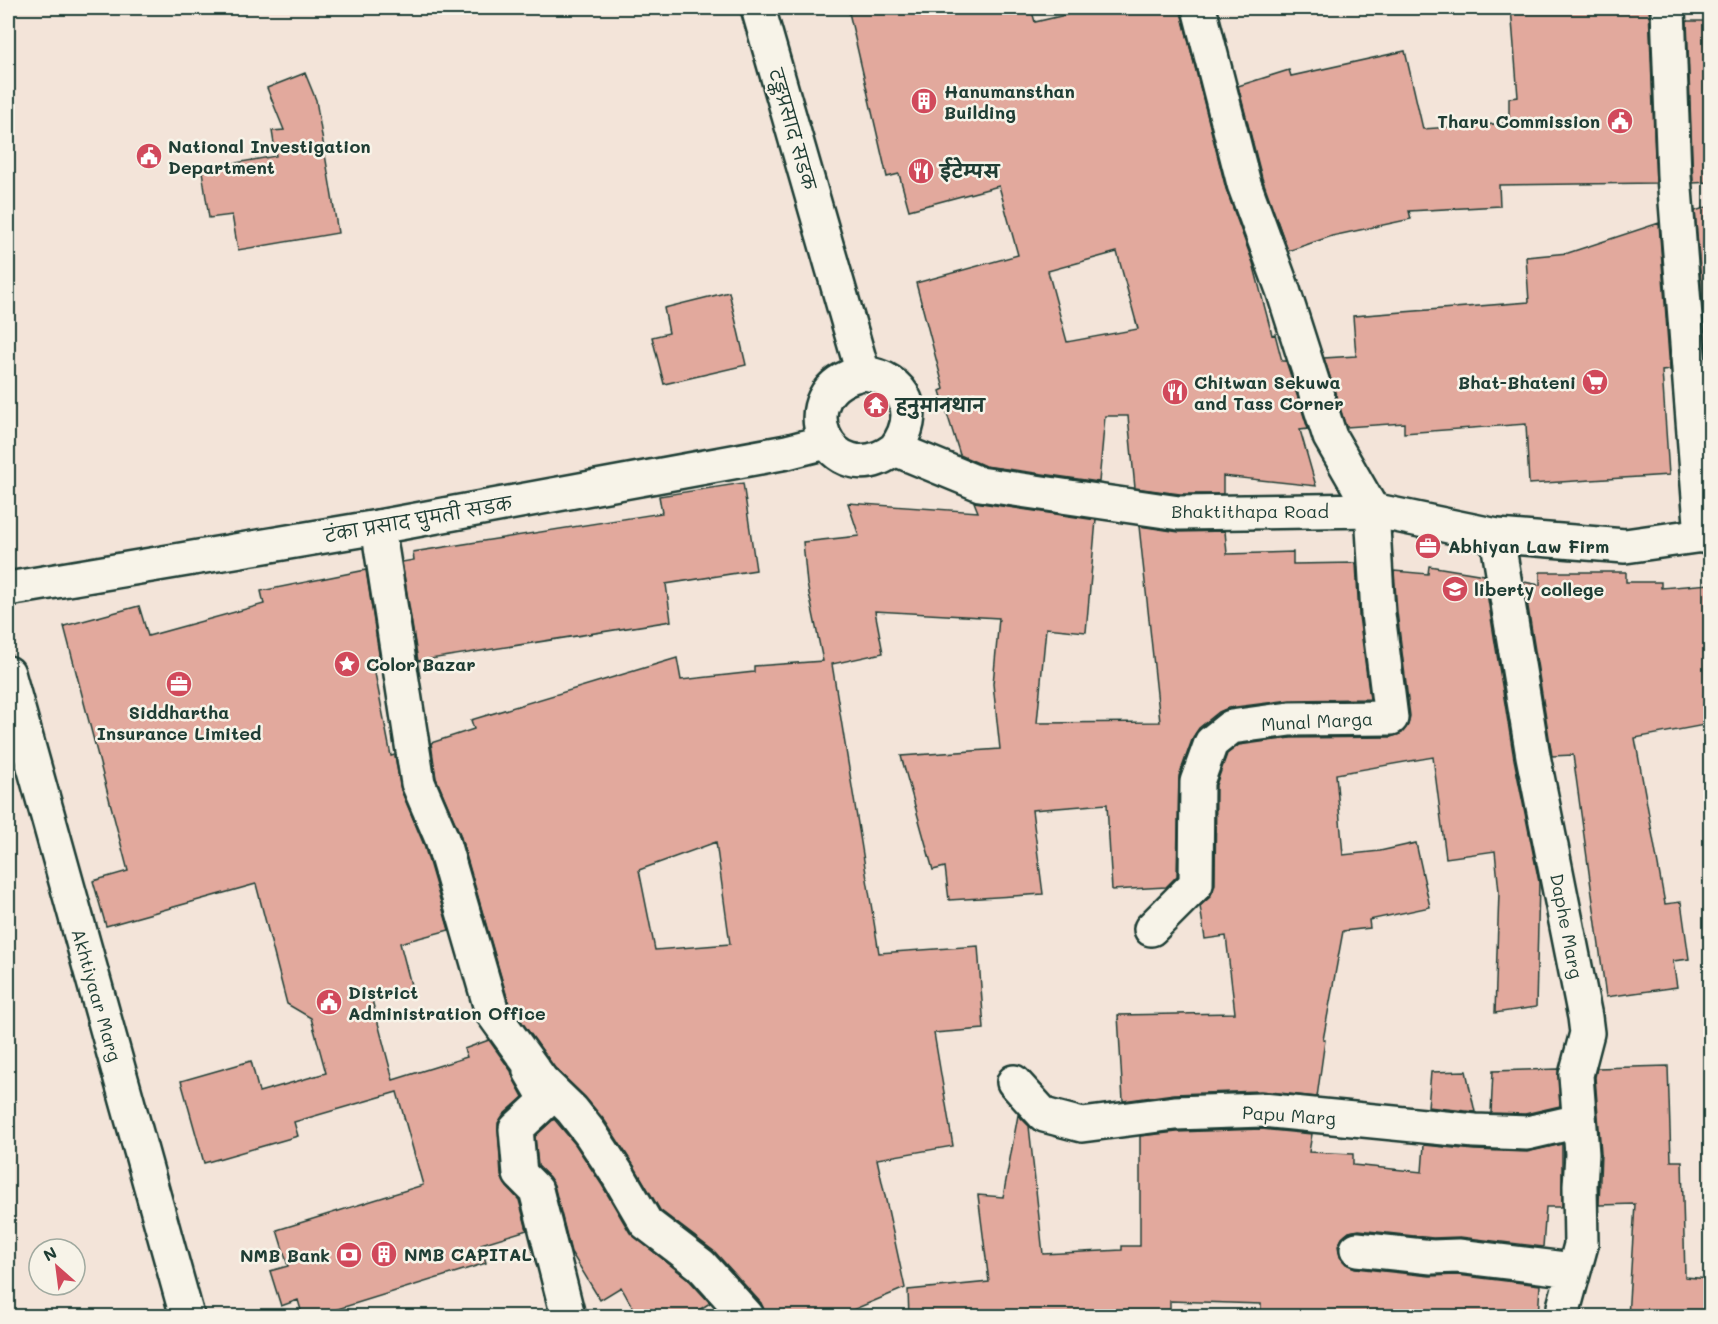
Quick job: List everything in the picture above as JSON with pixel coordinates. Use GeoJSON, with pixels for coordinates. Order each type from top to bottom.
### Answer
{"type":"FeatureCollection","features":[{"type":"Feature","properties":{"kind":"street","name":"टङ्कप्रसाद सडक"},"geometry":{"type":"LineString","coordinates":[[758,8],[862,373]]}},
{"type":"Feature","properties":{"kind":"street"},"geometry":{"type":"LineString","coordinates":[[1199,8],[1244,184],[1283,290],[1330,437],[1372,510]]}},
{"type":"Feature","properties":{"kind":"street"},"geometry":{"type":"LineString","coordinates":[[1668,8],[1674,176],[1708,535]]}},
{"type":"Feature","properties":{"kind":"street"},"geometry":{"type":"LineString","coordinates":[[862,373],[878,375],[890,381],[901,392],[907,406],[909,422],[905,436],[895,449],[882,458],[867,462],[851,460],[837,454],[826,442],[820,428],[819,413],[824,397],[834,385],[847,376],[862,373]]}},
{"type":"Feature","properties":{"kind":"street","name":"टंका प्रसाद घुमती सडक"},"geometry":{"type":"LineString","coordinates":[[8,589],[378,527],[787,452],[826,442]]}},
{"type":"Feature","properties":{"kind":"street","name":"Bhaktithapa Road"},"geometry":{"type":"LineString","coordinates":[[895,449],[980,484],[1179,513],[1372,510],[1497,536],[1625,546],[1708,535]]}},
{"type":"Feature","properties":{"kind":"street","name":"Munal Marga"},"geometry":{"type":"LineString","coordinates":[[1151,929],[1196,884],[1197,782],[1210,743],[1231,727],[1290,719],[1391,718],[1378,614],[1372,510]]}},
{"type":"Feature","properties":{"kind":"street"},"geometry":{"type":"LineString","coordinates":[[378,527],[418,783],[442,839],[492,1012],[541,1080],[572,1110],[590,1133],[618,1174],[646,1223],[701,1265],[747,1317]]}},
{"type":"Feature","properties":{"kind":"street","name":"Daphe Marg"},"geometry":{"type":"LineString","coordinates":[[1497,536],[1533,756],[1587,1033],[1576,1075],[1582,1155],[1581,1245],[1564,1307],[1565,1317]]}},
{"type":"Feature","properties":{"kind":"street","name":"Akhtiyaar Marg"},"geometry":{"type":"LineString","coordinates":[[8,674],[187,1317]]}},
{"type":"Feature","properties":{"kind":"street"},"geometry":{"type":"LineString","coordinates":[[514,1043],[547,1100],[516,1128],[520,1174],[536,1190],[568,1317]]}},
{"type":"Feature","properties":{"kind":"street","name":"Papu Marg"},"geometry":{"type":"LineString","coordinates":[[1014,1082],[1044,1115],[1082,1125],[1175,1113],[1262,1110],[1475,1131],[1527,1132],[1579,1121]]}},
{"type":"Feature","properties":{"kind":"street"},"geometry":{"type":"LineString","coordinates":[[1357,1249],[1432,1257],[1458,1256],[1573,1270]]}},
{"type":"Feature","properties":{"kind":"building"},"geometry":{"type":"Polygon","coordinates":[[[848,8],[1031,8],[1035,22],[1095,8],[1180,8],[1226,189],[1253,263],[1272,335],[1275,334],[1282,361],[1286,361],[1308,429],[1300,430],[1316,486],[1223,476],[1223,494],[1180,494],[1135,488],[1128,416],[1105,416],[1099,482],[985,466],[960,455],[940,391],[944,389],[916,283],[1018,255],[999,186],[909,210],[899,174],[887,177],[848,8]],[[1117,252],[1048,271],[1067,342],[1138,329],[1117,252]]]}},
{"type":"Feature","properties":{"kind":"building"},"geometry":{"type":"Polygon","coordinates":[[[1511,8],[1649,8],[1656,183],[1499,185],[1500,206],[1409,211],[1411,219],[1332,236],[1288,251],[1262,178],[1238,86],[1289,70],[1291,76],[1405,51],[1423,129],[1509,123],[1509,98],[1518,97],[1511,8]]]}},
{"type":"Feature","properties":{"kind":"building"},"geometry":{"type":"Polygon","coordinates":[[[1687,21],[1709,21],[1710,182],[1693,183],[1687,21]]]}},
{"type":"Feature","properties":{"kind":"building"},"geometry":{"type":"Polygon","coordinates":[[[305,73],[316,100],[338,233],[238,250],[232,215],[209,218],[202,171],[276,156],[272,131],[284,130],[267,88],[305,73]]]}},
{"type":"Feature","properties":{"kind":"building"},"geometry":{"type":"Polygon","coordinates":[[[1710,206],[1710,365],[1708,365],[1695,211],[1710,206]]]}},
{"type":"Feature","properties":{"kind":"building"},"geometry":{"type":"Polygon","coordinates":[[[1659,223],[1670,370],[1662,371],[1669,475],[1529,484],[1526,424],[1404,433],[1404,423],[1346,427],[1324,358],[1356,356],[1353,316],[1529,302],[1526,257],[1568,253],[1659,223]]]}},
{"type":"Feature","properties":{"kind":"building"},"geometry":{"type":"Polygon","coordinates":[[[729,292],[746,365],[664,384],[652,337],[669,333],[664,308],[729,292]]]}},
{"type":"Feature","properties":{"kind":"building"},"geometry":{"type":"Polygon","coordinates":[[[743,483],[756,570],[666,584],[671,621],[418,661],[402,562],[414,560],[413,552],[662,513],[659,496],[743,483]]]}},
{"type":"Feature","properties":{"kind":"building"},"geometry":{"type":"Polygon","coordinates":[[[974,502],[1096,520],[1086,632],[1046,628],[1037,723],[1160,722],[1139,526],[1179,532],[1225,531],[1227,554],[1293,552],[1293,564],[1356,563],[1359,616],[1370,699],[1290,700],[1228,708],[1219,712],[1199,728],[1193,737],[1179,776],[1177,876],[1166,887],[1112,890],[1107,804],[1032,810],[1043,894],[949,900],[945,867],[933,870],[901,756],[1000,749],[993,684],[999,618],[875,611],[883,653],[832,664],[879,953],[978,946],[984,1029],[934,1033],[953,1146],[877,1159],[905,1288],[836,1317],[765,1317],[761,1303],[715,1252],[660,1210],[605,1121],[585,1097],[555,1068],[509,1004],[460,834],[436,778],[431,743],[474,729],[471,720],[677,658],[681,680],[754,672],[754,666],[823,661],[807,584],[803,542],[859,536],[848,503],[978,512],[974,502]],[[716,842],[639,870],[655,950],[730,944],[716,842]]]}},
{"type":"Feature","properties":{"kind":"building"},"geometry":{"type":"Polygon","coordinates":[[[1429,566],[1484,575],[1514,759],[1539,882],[1536,1007],[1495,1013],[1499,892],[1495,851],[1446,858],[1433,757],[1336,774],[1343,855],[1380,851],[1416,843],[1430,907],[1369,920],[1370,928],[1343,931],[1323,1040],[1325,1040],[1317,1097],[1261,1091],[1174,1094],[1123,1101],[1118,1015],[1235,1013],[1226,936],[1205,939],[1200,906],[1210,897],[1215,884],[1216,785],[1227,754],[1239,745],[1291,738],[1391,737],[1402,733],[1408,725],[1410,716],[1394,571],[1428,574],[1429,566]]]}},
{"type":"Feature","properties":{"kind":"building"},"geometry":{"type":"Polygon","coordinates":[[[366,570],[381,667],[374,668],[391,756],[395,755],[401,790],[424,845],[449,930],[400,943],[412,989],[372,1000],[393,1080],[467,1057],[464,1049],[489,1040],[511,1071],[523,1097],[503,1115],[498,1123],[501,1176],[519,1200],[527,1230],[481,1244],[486,1263],[312,1317],[303,1317],[298,1300],[281,1306],[270,1271],[288,1266],[277,1230],[423,1185],[397,1092],[294,1122],[298,1136],[204,1163],[181,1081],[251,1061],[259,1092],[326,1073],[311,1018],[287,1004],[256,884],[106,926],[93,881],[128,871],[64,626],[139,606],[148,636],[264,604],[261,591],[366,570]]]}},
{"type":"Feature","properties":{"kind":"building"},"geometry":{"type":"Polygon","coordinates":[[[1540,572],[1626,572],[1626,582],[1661,582],[1661,588],[1710,584],[1710,724],[1635,738],[1665,904],[1681,902],[1689,959],[1673,961],[1677,987],[1606,997],[1573,755],[1552,756],[1524,582],[1540,585],[1540,572]]]}},
{"type":"Feature","properties":{"kind":"building"},"geometry":{"type":"Polygon","coordinates":[[[1668,1066],[1671,1161],[1682,1161],[1685,1277],[1710,1279],[1710,1317],[1628,1317],[1635,1204],[1599,1205],[1601,1153],[1595,1077],[1597,1068],[1668,1066]]]}},
{"type":"Feature","properties":{"kind":"building"},"geometry":{"type":"Polygon","coordinates":[[[1558,1069],[1560,1106],[1525,1114],[1491,1113],[1493,1071],[1558,1069]]]}},
{"type":"Feature","properties":{"kind":"building"},"geometry":{"type":"Polygon","coordinates":[[[1466,1071],[1475,1112],[1428,1107],[1431,1072],[1466,1071]]]}},
{"type":"Feature","properties":{"kind":"building"},"geometry":{"type":"Polygon","coordinates":[[[1018,1115],[1029,1126],[1043,1254],[1122,1250],[1122,1246],[1140,1246],[1140,1136],[1177,1132],[1261,1129],[1312,1134],[1309,1152],[1353,1154],[1353,1165],[1422,1172],[1424,1145],[1527,1152],[1562,1144],[1562,1207],[1546,1207],[1543,1247],[1460,1237],[1433,1238],[1359,1230],[1349,1232],[1338,1246],[1340,1257],[1346,1264],[1355,1268],[1430,1276],[1457,1275],[1540,1285],[1538,1317],[1261,1317],[1261,1304],[1170,1301],[1170,1317],[909,1317],[908,1290],[989,1282],[978,1195],[1003,1197],[1018,1115]]]}},
{"type":"Feature","properties":{"kind":"building"},"geometry":{"type":"Polygon","coordinates":[[[554,1119],[575,1144],[630,1233],[688,1279],[710,1303],[688,1317],[638,1317],[621,1287],[600,1300],[571,1252],[554,1185],[538,1166],[535,1136],[554,1119]]]}},
{"type":"Feature","properties":{"kind":"place","name":"Hanumansthan Building"},"geometry":{"type":"Point","coordinates":[924,101]}},
{"type":"Feature","properties":{"kind":"place","name":"Tharu Commission"},"geometry":{"type":"Point","coordinates":[1620,121]}},
{"type":"Feature","properties":{"kind":"place","name":"National Investigation Department"},"geometry":{"type":"Point","coordinates":[149,156]}},
{"type":"Feature","properties":{"kind":"place","name":"ईटेम्पस"},"geometry":{"type":"Point","coordinates":[921,171]}},
{"type":"Feature","properties":{"kind":"place","name":"Bhat-Bhateni"},"geometry":{"type":"Point","coordinates":[1595,382]}},
{"type":"Feature","properties":{"kind":"place","name":"Chitwan Sekuwa and Tass Corner"},"geometry":{"type":"Point","coordinates":[1175,392]}},
{"type":"Feature","properties":{"kind":"place","name":"हनुमानथान"},"geometry":{"type":"Point","coordinates":[876,405]}},
{"type":"Feature","properties":{"kind":"place","name":"Abhiyan Law Firm"},"geometry":{"type":"Point","coordinates":[1428,546]}},
{"type":"Feature","properties":{"kind":"place","name":"liberty college"},"geometry":{"type":"Point","coordinates":[1455,589]}},
{"type":"Feature","properties":{"kind":"place","name":"Color Bazar"},"geometry":{"type":"Point","coordinates":[347,664]}},
{"type":"Feature","properties":{"kind":"place","name":"Siddhartha Insurance Limited"},"geometry":{"type":"Point","coordinates":[179,684]}},
{"type":"Feature","properties":{"kind":"place","name":"District Administration Office"},"geometry":{"type":"Point","coordinates":[329,1002]}},
{"type":"Feature","properties":{"kind":"place","name":"NMB CAPITAL"},"geometry":{"type":"Point","coordinates":[384,1254]}},
{"type":"Feature","properties":{"kind":"place","name":"NMB Bank"},"geometry":{"type":"Point","coordinates":[349,1255]}}]}
